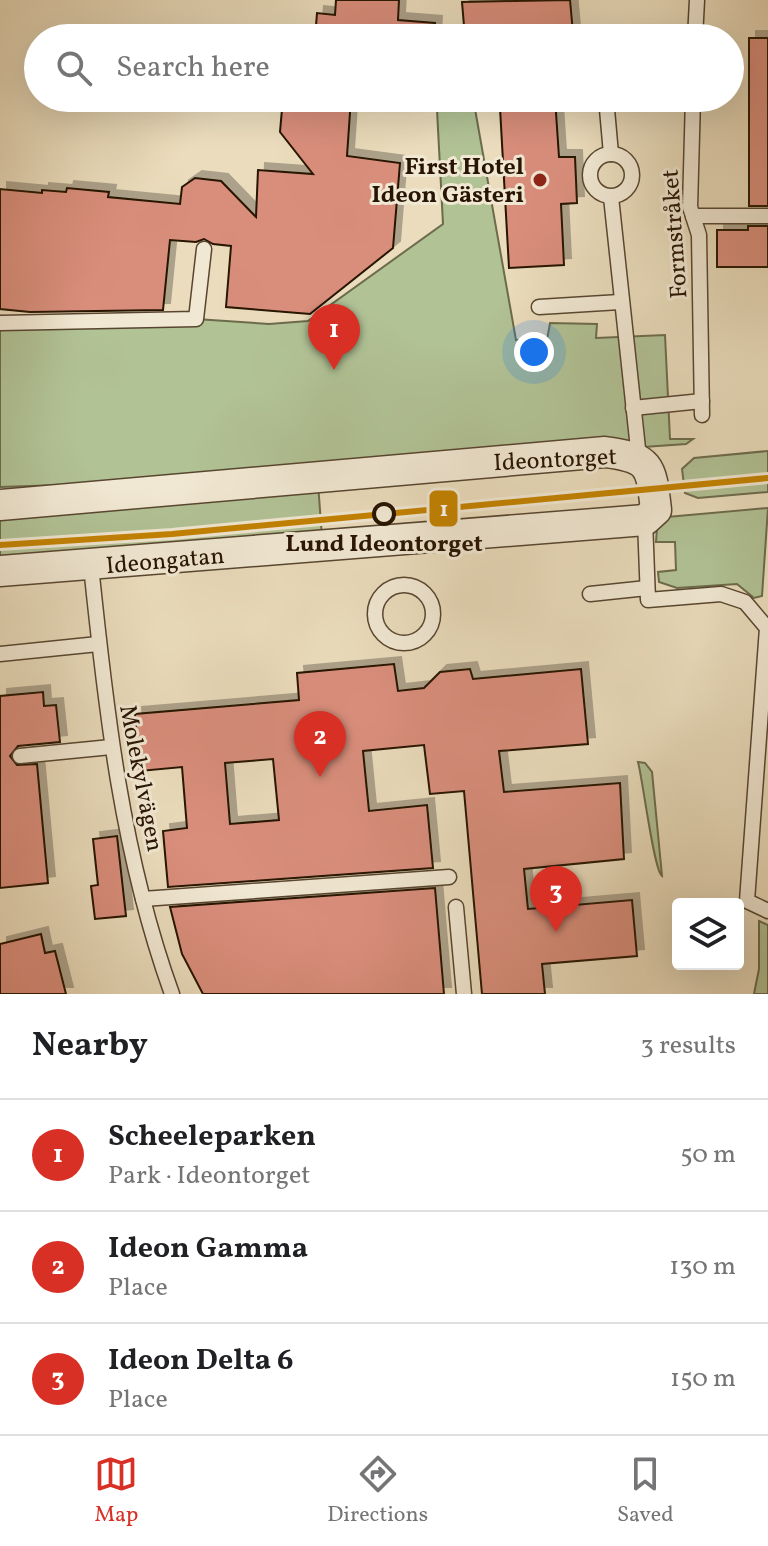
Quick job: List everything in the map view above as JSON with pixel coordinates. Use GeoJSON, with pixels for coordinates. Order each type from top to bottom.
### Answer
{"type":"FeatureCollection","features":[{"type":"Feature","properties":{"kind":"street","name":"Ideontorget"},"geometry":{"type":"LineString","coordinates":[[0,505],[605,452],[639,458],[653,473],[656,510],[645,520]]}},
{"type":"Feature","properties":{"kind":"street","name":"Ideongatan"},"geometry":{"type":"LineString","coordinates":[[0,571],[645,520]]}},
{"type":"Feature","properties":{"kind":"lane"},"geometry":{"type":"LineString","coordinates":[[696,24],[697,0]]}},
{"type":"Feature","properties":{"kind":"lane"},"geometry":{"type":"LineString","coordinates":[[607,112],[611,154]]}},
{"type":"Feature","properties":{"kind":"lane","name":"Formstråket"},"geometry":{"type":"LineString","coordinates":[[633,408],[702,408],[699,235],[690,207],[693,112]]}},
{"type":"Feature","properties":{"kind":"lane"},"geometry":{"type":"LineString","coordinates":[[611,154],[626,160],[633,174],[625,192],[611,197],[594,188],[590,172],[597,159],[611,154]]}},
{"type":"Feature","properties":{"kind":"lane"},"geometry":{"type":"LineString","coordinates":[[611,197],[639,458]]}},
{"type":"Feature","properties":{"kind":"lane"},"geometry":{"type":"LineString","coordinates":[[693,216],[768,216]]}},
{"type":"Feature","properties":{"kind":"lane"},"geometry":{"type":"LineString","coordinates":[[0,323],[196,319],[204,249]]}},
{"type":"Feature","properties":{"kind":"lane"},"geometry":{"type":"LineString","coordinates":[[539,307],[620,302]]}},
{"type":"Feature","properties":{"kind":"lane"},"geometry":{"type":"LineString","coordinates":[[645,520],[648,594]]}},
{"type":"Feature","properties":{"kind":"lane","name":"Molekylvägen"},"geometry":{"type":"LineString","coordinates":[[91,566],[111,747],[146,920],[172,994]]}},
{"type":"Feature","properties":{"kind":"lane"},"geometry":{"type":"LineString","coordinates":[[401,585],[423,592],[434,612],[429,630],[407,644],[390,640],[377,627],[375,618],[381,596],[401,585]]}},
{"type":"Feature","properties":{"kind":"lane"},"geometry":{"type":"LineString","coordinates":[[590,594],[721,594],[745,602],[767,628],[747,901],[768,911]]}},
{"type":"Feature","properties":{"kind":"lane"},"geometry":{"type":"LineString","coordinates":[[0,654],[98,644]]}},
{"type":"Feature","properties":{"kind":"lane"},"geometry":{"type":"LineString","coordinates":[[20,756],[111,747]]}},
{"type":"Feature","properties":{"kind":"lane"},"geometry":{"type":"LineString","coordinates":[[143,899],[449,877]]}},
{"type":"Feature","properties":{"kind":"lane"},"geometry":{"type":"LineString","coordinates":[[456,907],[464,994]]}},
{"type":"Feature","properties":{"kind":"green space"},"geometry":{"type":"Polygon","coordinates":[[[437,112],[476,112],[516,340],[547,340],[550,323],[597,324],[596,338],[665,335],[670,439],[693,439],[686,444],[150,482],[0,487],[0,323],[196,319],[269,324],[308,321],[443,224],[437,112]]]}},
{"type":"Feature","properties":{"kind":"green space"},"geometry":{"type":"Polygon","coordinates":[[[768,451],[768,492],[698,498],[685,493],[682,469],[694,458],[768,451]]]}},
{"type":"Feature","properties":{"kind":"green space"},"geometry":{"type":"Polygon","coordinates":[[[318,483],[322,537],[0,562],[0,512],[318,483]]]}},
{"type":"Feature","properties":{"kind":"green space"},"geometry":{"type":"Polygon","coordinates":[[[768,508],[762,596],[754,598],[737,584],[677,588],[659,582],[658,572],[676,570],[675,542],[656,542],[657,528],[667,517],[768,508]]]}},
{"type":"Feature","properties":{"kind":"green space"},"geometry":{"type":"Polygon","coordinates":[[[638,762],[645,763],[652,772],[662,876],[656,859],[638,762]]]}},
{"type":"Feature","properties":{"kind":"green space"},"geometry":{"type":"Polygon","coordinates":[[[759,921],[768,925],[768,994],[754,994],[759,969],[759,921]]]}},
{"type":"Feature","properties":{"kind":"building"},"geometry":{"type":"Polygon","coordinates":[[[336,0],[399,0],[398,20],[435,24],[316,24],[317,13],[335,15],[336,0]]]}},
{"type":"Feature","properties":{"kind":"building"},"geometry":{"type":"Polygon","coordinates":[[[570,0],[572,24],[464,24],[462,2],[570,0]]]}},
{"type":"Feature","properties":{"kind":"building"},"geometry":{"type":"Polygon","coordinates":[[[749,38],[768,38],[768,206],[749,206],[749,38]]]}},
{"type":"Feature","properties":{"kind":"building"},"geometry":{"type":"Polygon","coordinates":[[[282,112],[350,112],[347,156],[400,163],[393,248],[310,314],[226,307],[231,246],[213,244],[204,239],[196,242],[170,240],[163,310],[30,312],[0,309],[0,189],[42,193],[42,190],[66,192],[67,188],[109,192],[108,197],[180,204],[182,187],[195,178],[221,181],[256,217],[258,170],[313,174],[280,132],[282,112]]]}},
{"type":"Feature","properties":{"kind":"building","name":"First Hotel Ideon Gästeri"},"geometry":{"type":"Polygon","coordinates":[[[500,112],[556,112],[559,157],[575,157],[577,203],[561,204],[564,265],[509,268],[500,112]]]}},
{"type":"Feature","properties":{"kind":"building"},"geometry":{"type":"Polygon","coordinates":[[[748,226],[768,226],[768,267],[717,267],[717,230],[748,230],[748,226]]]}},
{"type":"Feature","properties":{"kind":"building"},"geometry":{"type":"Polygon","coordinates":[[[394,664],[398,691],[424,688],[440,672],[470,669],[473,679],[581,669],[588,744],[499,751],[504,792],[620,783],[624,859],[524,869],[528,909],[632,900],[637,956],[542,964],[545,994],[482,994],[464,791],[430,794],[424,745],[363,751],[369,811],[427,805],[433,868],[168,887],[163,831],[187,828],[182,767],[140,771],[135,714],[299,700],[297,673],[394,664]],[[273,759],[225,763],[230,824],[279,820],[273,759]]]}},
{"type":"Feature","properties":{"kind":"building"},"geometry":{"type":"Polygon","coordinates":[[[43,692],[44,706],[56,705],[60,742],[18,746],[10,756],[17,765],[37,764],[48,883],[0,888],[0,696],[43,692]]]}},
{"type":"Feature","properties":{"kind":"building"},"geometry":{"type":"Polygon","coordinates":[[[117,836],[126,916],[95,919],[91,886],[98,885],[93,839],[117,836]]]}},
{"type":"Feature","properties":{"kind":"building"},"geometry":{"type":"Polygon","coordinates":[[[435,888],[444,994],[203,994],[182,954],[170,907],[435,888]]]}},
{"type":"Feature","properties":{"kind":"building"},"geometry":{"type":"Polygon","coordinates":[[[41,934],[45,953],[55,951],[66,994],[0,994],[0,944],[41,934]]]}},
{"type":"Feature","properties":{"kind":"transit line","name":"1"},"geometry":{"type":"LineString","coordinates":[[0,545],[172,534],[768,478]]}},
{"type":"Feature","properties":{"kind":"place","name":"First Hotel Ideon Gästeri"},"geometry":{"type":"Point","coordinates":[540,180]}},
{"type":"Feature","properties":{"kind":"place","name":"Scheeleparken"},"geometry":{"type":"Point","coordinates":[334,370]}},
{"type":"Feature","properties":{"kind":"place","name":"Lund Ideontorget"},"geometry":{"type":"Point","coordinates":[384,514]}},
{"type":"Feature","properties":{"kind":"place","name":"Ideon Gamma"},"geometry":{"type":"Point","coordinates":[320,777]}},
{"type":"Feature","properties":{"kind":"place","name":"Ideon Delta 6"},"geometry":{"type":"Point","coordinates":[556,932]}}]}
